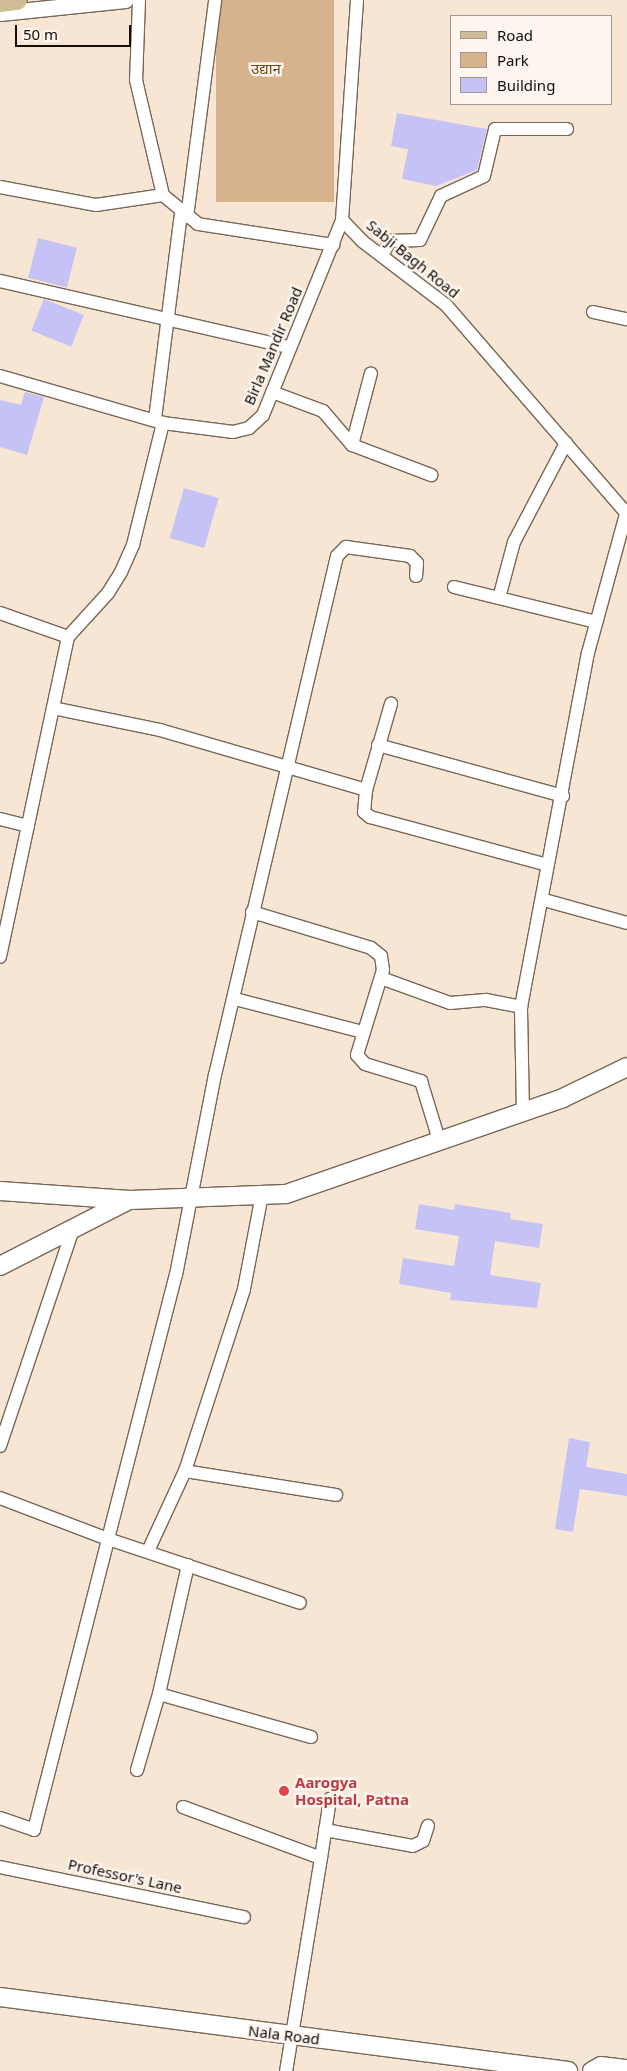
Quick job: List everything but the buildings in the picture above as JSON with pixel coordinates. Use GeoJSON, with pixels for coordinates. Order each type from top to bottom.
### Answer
{"type":"FeatureCollection","features":[{"type":"Feature","properties":{"kind":"main road"},"geometry":{"type":"LineString","coordinates":[[0,2],[18,0]]}},
{"type":"Feature","properties":{"kind":"main road"},"geometry":{"type":"LineString","coordinates":[[0,1191],[130,1200],[262,1196],[308,1188],[523,1113],[627,1067]]}},
{"type":"Feature","properties":{"kind":"main road"},"geometry":{"type":"LineString","coordinates":[[0,1266],[130,1200]]}},
{"type":"Feature","properties":{"kind":"main road","name":"Nala Road"},"geometry":{"type":"LineString","coordinates":[[0,1997],[568,2071]]}},
{"type":"Feature","properties":{"kind":"main road"},"geometry":{"type":"LineString","coordinates":[[592,2071],[601,2066],[627,2069]]}},
{"type":"Feature","properties":{"kind":"street"},"geometry":{"type":"LineString","coordinates":[[0,14],[125,0]]}},
{"type":"Feature","properties":{"kind":"street"},"geometry":{"type":"LineString","coordinates":[[140,0],[134,50],[136,80],[163,195],[184,215],[232,232],[333,245]]}},
{"type":"Feature","properties":{"kind":"street"},"geometry":{"type":"LineString","coordinates":[[0,957],[68,637],[108,593],[121,572],[133,545],[159,421],[168,319],[215,0]]}},
{"type":"Feature","properties":{"kind":"street"},"geometry":{"type":"LineString","coordinates":[[342,220],[357,0]]}},
{"type":"Feature","properties":{"kind":"street"},"geometry":{"type":"LineString","coordinates":[[383,254],[390,242],[420,240],[441,196],[484,176],[495,128],[567,129]]}},
{"type":"Feature","properties":{"kind":"street"},"geometry":{"type":"LineString","coordinates":[[0,186],[96,205],[163,195]]}},
{"type":"Feature","properties":{"kind":"street","name":"Birla Mandir Road"},"geometry":{"type":"LineString","coordinates":[[0,376],[159,421],[233,432],[249,428],[262,415],[342,220]]}},
{"type":"Feature","properties":{"kind":"street","name":"Sabji Bagh Road"},"geometry":{"type":"LineString","coordinates":[[342,220],[362,241],[383,254],[446,305],[627,512]]}},
{"type":"Feature","properties":{"kind":"street"},"geometry":{"type":"LineString","coordinates":[[0,281],[289,347]]}},
{"type":"Feature","properties":{"kind":"street"},"geometry":{"type":"LineString","coordinates":[[593,312],[627,319]]}},
{"type":"Feature","properties":{"kind":"street"},"geometry":{"type":"LineString","coordinates":[[352,445],[372,373]]}},
{"type":"Feature","properties":{"kind":"street"},"geometry":{"type":"LineString","coordinates":[[272,392],[323,411],[352,445],[431,475]]}},
{"type":"Feature","properties":{"kind":"street"},"geometry":{"type":"LineString","coordinates":[[499,598],[517,534],[566,443]]}},
{"type":"Feature","properties":{"kind":"street"},"geometry":{"type":"LineString","coordinates":[[523,1113],[521,1007],[544,900],[548,865],[596,622],[627,512]]}},
{"type":"Feature","properties":{"kind":"street"},"geometry":{"type":"LineString","coordinates":[[0,1818],[34,1830],[176,1275],[188,1199],[235,998],[252,912],[340,550],[355,547],[410,556],[417,563],[416,576]]}},
{"type":"Feature","properties":{"kind":"street"},"geometry":{"type":"LineString","coordinates":[[454,587],[596,622]]}},
{"type":"Feature","properties":{"kind":"street"},"geometry":{"type":"LineString","coordinates":[[0,613],[68,637]]}},
{"type":"Feature","properties":{"kind":"street"},"geometry":{"type":"LineString","coordinates":[[391,704],[366,790],[364,812],[370,817],[548,865]]}},
{"type":"Feature","properties":{"kind":"street"},"geometry":{"type":"LineString","coordinates":[[53,708],[160,730],[286,769],[366,790]]}},
{"type":"Feature","properties":{"kind":"street"},"geometry":{"type":"LineString","coordinates":[[378,745],[563,796]]}},
{"type":"Feature","properties":{"kind":"street"},"geometry":{"type":"LineString","coordinates":[[0,819],[28,826]]}},
{"type":"Feature","properties":{"kind":"street"},"geometry":{"type":"LineString","coordinates":[[544,900],[627,923]]}},
{"type":"Feature","properties":{"kind":"street"},"geometry":{"type":"LineString","coordinates":[[252,912],[370,948],[381,956],[380,978],[363,1032],[359,1061],[408,1075],[427,1088],[440,1143]]}},
{"type":"Feature","properties":{"kind":"street"},"geometry":{"type":"LineString","coordinates":[[380,978],[450,1003],[486,1000],[521,1007]]}},
{"type":"Feature","properties":{"kind":"street"},"geometry":{"type":"LineString","coordinates":[[235,998],[363,1032]]}},
{"type":"Feature","properties":{"kind":"street"},"geometry":{"type":"LineString","coordinates":[[148,1551],[185,1471],[244,1289],[262,1196]]}},
{"type":"Feature","properties":{"kind":"street"},"geometry":{"type":"LineString","coordinates":[[0,1446],[73,1229]]}},
{"type":"Feature","properties":{"kind":"street"},"geometry":{"type":"LineString","coordinates":[[185,1471],[336,1495]]}},
{"type":"Feature","properties":{"kind":"street"},"geometry":{"type":"LineString","coordinates":[[0,1498],[108,1538],[300,1603]]}},
{"type":"Feature","properties":{"kind":"street"},"geometry":{"type":"LineString","coordinates":[[137,1770],[159,1694],[188,1565]]}},
{"type":"Feature","properties":{"kind":"street"},"geometry":{"type":"LineString","coordinates":[[159,1694],[311,1736]]}},
{"type":"Feature","properties":{"kind":"street"},"geometry":{"type":"LineString","coordinates":[[286,2071],[290,2036],[330,1799]]}},
{"type":"Feature","properties":{"kind":"street"},"geometry":{"type":"LineString","coordinates":[[183,1807],[321,1858]]}},
{"type":"Feature","properties":{"kind":"street"},"geometry":{"type":"LineString","coordinates":[[325,1830],[413,1846],[423,1841],[428,1826]]}},
{"type":"Feature","properties":{"kind":"street","name":"Professor's Lane"},"geometry":{"type":"LineString","coordinates":[[0,1867],[244,1917]]}},
{"type":"Feature","properties":{"kind":"green space","name":"उद्यान"},"geometry":{"type":"Polygon","coordinates":[[[216,0],[334,0],[334,202],[216,202],[216,0]]]}},
{"type":"Feature","properties":{"kind":"place","name":"Aarogya Hospital, Patna"},"geometry":{"type":"Point","coordinates":[284,1791]}}]}
